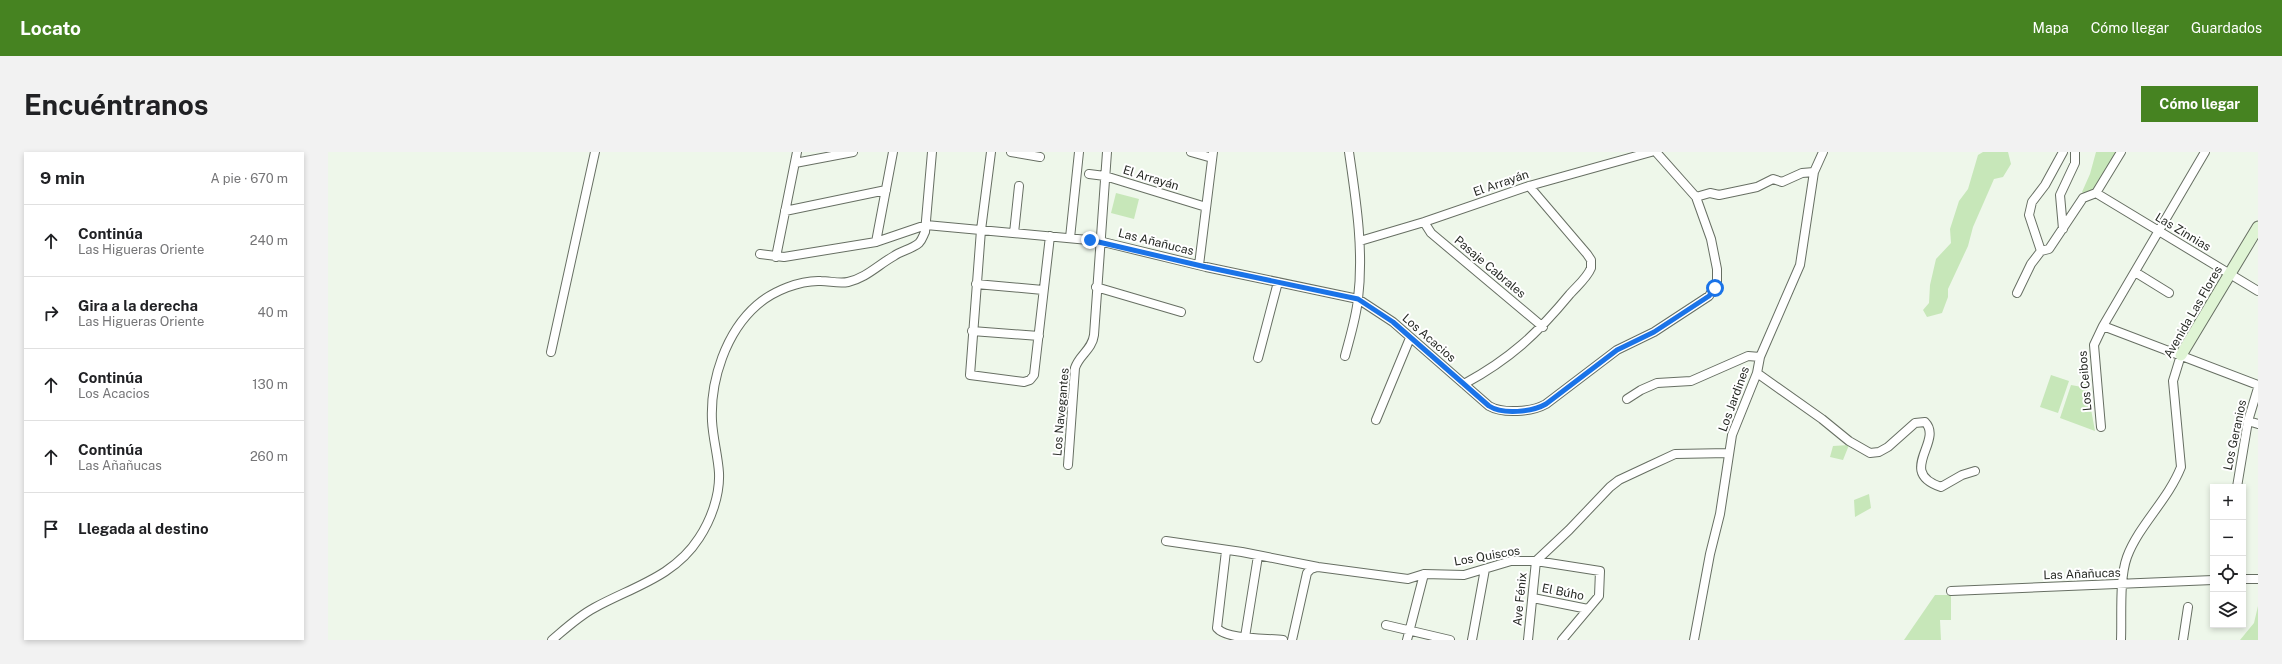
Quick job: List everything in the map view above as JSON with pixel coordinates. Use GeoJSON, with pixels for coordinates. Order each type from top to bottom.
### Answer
{"type":"FeatureCollection","features":[{"type":"Feature","properties":{"kind":"street"},"geometry":{"type":"LineString","coordinates":[[551,352],[595,152]]}},
{"type":"Feature","properties":{"kind":"street"},"geometry":{"type":"LineString","coordinates":[[776,257],[797,152]]}},
{"type":"Feature","properties":{"kind":"street"},"geometry":{"type":"LineString","coordinates":[[795,163],[853,152]]}},
{"type":"Feature","properties":{"kind":"street"},"geometry":{"type":"LineString","coordinates":[[876,242],[893,152]]}},
{"type":"Feature","properties":{"kind":"street"},"geometry":{"type":"LineString","coordinates":[[552,640],[592,608],[662,575],[686,555],[699,538],[710,518],[718,485],[719,474],[712,419],[716,380],[729,344],[754,309],[766,299],[800,283],[820,281],[840,283],[860,279],[894,256],[919,242],[924,236],[926,224],[932,152]]}},
{"type":"Feature","properties":{"kind":"street"},"geometry":{"type":"LineString","coordinates":[[991,152],[981,230],[972,331],[970,375],[1021,382],[1030,380],[1034,375],[1050,236]]}},
{"type":"Feature","properties":{"kind":"street"},"geometry":{"type":"LineString","coordinates":[[1011,152],[1040,157]]}},
{"type":"Feature","properties":{"kind":"street"},"geometry":{"type":"LineString","coordinates":[[1070,238],[1079,152]]}},
{"type":"Feature","properties":{"kind":"street","name":"Los Navegantes"},"geometry":{"type":"LineString","coordinates":[[1068,464],[1076,368],[1079,360],[1090,348],[1094,340],[1096,287],[1107,152]]}},
{"type":"Feature","properties":{"kind":"street"},"geometry":{"type":"LineString","coordinates":[[1191,152],[1213,155],[1199,265]]}},
{"type":"Feature","properties":{"kind":"street"},"geometry":{"type":"LineString","coordinates":[[1345,356],[1358,299],[1360,241],[1357,198],[1349,152]]}},
{"type":"Feature","properties":{"kind":"street","name":"El Arrayán"},"geometry":{"type":"LineString","coordinates":[[1360,241],[1424,222],[1528,186],[1651,152]]}},
{"type":"Feature","properties":{"kind":"street"},"geometry":{"type":"LineString","coordinates":[[1656,152],[1696,197],[1710,193],[1719,195],[1757,187],[1773,179],[1782,182],[1802,173],[1814,172]]}},
{"type":"Feature","properties":{"kind":"street","name":"Los Jardines"},"geometry":{"type":"LineString","coordinates":[[1694,639],[1710,554],[1720,514],[1732,435],[1757,373],[1760,357],[1800,265],[1814,172],[1823,152]]}},
{"type":"Feature","properties":{"kind":"street"},"geometry":{"type":"LineString","coordinates":[[2042,251],[2029,215],[2032,202],[2045,185],[2063,152]]}},
{"type":"Feature","properties":{"kind":"street"},"geometry":{"type":"LineString","coordinates":[[2063,229],[2060,195],[2075,163],[2074,152]]}},
{"type":"Feature","properties":{"kind":"street"},"geometry":{"type":"LineString","coordinates":[[2017,293],[2031,264],[2042,251],[2049,249],[2083,198],[2096,193],[2121,152]]}},
{"type":"Feature","properties":{"kind":"street","name":"Los Ceibos"},"geometry":{"type":"LineString","coordinates":[[2101,427],[2094,345],[2102,326],[2206,152]]}},
{"type":"Feature","properties":{"kind":"street","name":"El Arrayán"},"geometry":{"type":"LineString","coordinates":[[1089,174],[1105,176],[1206,207]]}},
{"type":"Feature","properties":{"kind":"street"},"geometry":{"type":"LineString","coordinates":[[1014,233],[1019,186]]}},
{"type":"Feature","properties":{"kind":"street"},"geometry":{"type":"LineString","coordinates":[[1464,384],[1508,357],[1543,327],[1588,274],[1591,264],[1587,254],[1528,186]]}},
{"type":"Feature","properties":{"kind":"street"},"geometry":{"type":"LineString","coordinates":[[785,211],[886,190]]}},
{"type":"Feature","properties":{"kind":"street","name":"Las Zinnias"},"geometry":{"type":"LineString","coordinates":[[2096,193],[2258,291]]}},
{"type":"Feature","properties":{"kind":"street","name":"Los Acacios"},"geometry":{"type":"LineString","coordinates":[[1358,299],[1384,314],[1489,406],[1497,410],[1542,407],[1617,350],[1654,332],[1709,296],[1717,283],[1718,269],[1711,239],[1696,197]]}},
{"type":"Feature","properties":{"kind":"street","name":"Pasaje Cabrales"},"geometry":{"type":"LineString","coordinates":[[1424,222],[1431,233],[1543,327]]}},
{"type":"Feature","properties":{"kind":"street","name":"Las Añañucas"},"geometry":{"type":"LineString","coordinates":[[760,254],[776,257],[790,256],[876,242],[926,224],[1100,241],[1199,265],[1358,299]]}},
{"type":"Feature","properties":{"kind":"street","name":"Avenida Las Flores"},"geometry":{"type":"LineString","coordinates":[[2121,640],[2127,559],[2131,548],[2176,480],[2181,467],[2173,381],[2181,355],[2258,227]]}},
{"type":"Feature","properties":{"kind":"street"},"geometry":{"type":"LineString","coordinates":[[2135,272],[2169,293]]}},
{"type":"Feature","properties":{"kind":"street"},"geometry":{"type":"LineString","coordinates":[[1258,358],[1278,282]]}},
{"type":"Feature","properties":{"kind":"street"},"geometry":{"type":"LineString","coordinates":[[976,284],[1043,290]]}},
{"type":"Feature","properties":{"kind":"street"},"geometry":{"type":"LineString","coordinates":[[1096,287],[1182,312]]}},
{"type":"Feature","properties":{"kind":"street"},"geometry":{"type":"LineString","coordinates":[[2102,326],[2181,355],[2258,387]]}},
{"type":"Feature","properties":{"kind":"street"},"geometry":{"type":"LineString","coordinates":[[972,331],[1039,336]]}},
{"type":"Feature","properties":{"kind":"street"},"geometry":{"type":"LineString","coordinates":[[1376,420],[1410,338]]}},
{"type":"Feature","properties":{"kind":"street"},"geometry":{"type":"LineString","coordinates":[[1626,399],[1641,390],[1657,384],[1692,381],[1748,356],[1760,357]]}},
{"type":"Feature","properties":{"kind":"street"},"geometry":{"type":"LineString","coordinates":[[1757,373],[1822,419],[1849,442],[1870,453],[1879,452],[1888,447],[1915,423],[1924,422],[1929,426],[1930,431],[1928,446],[1921,458],[1920,466],[1924,475],[1934,485],[1941,487],[1962,475],[1976,471]]}},
{"type":"Feature","properties":{"kind":"street","name":"Los Geranios"},"geometry":{"type":"LineString","coordinates":[[2238,484],[2248,421],[2258,387]]}},
{"type":"Feature","properties":{"kind":"street"},"geometry":{"type":"LineString","coordinates":[[2248,421],[2258,424]]}},
{"type":"Feature","properties":{"kind":"street","name":"Los Quiscos"},"geometry":{"type":"LineString","coordinates":[[1166,541],[1318,567],[1408,579],[1424,574],[1464,575],[1511,562],[1536,561],[1619,480],[1675,454],[1729,453]]}},
{"type":"Feature","properties":{"kind":"street"},"geometry":{"type":"LineString","coordinates":[[1226,551],[1216,628],[1221,633],[1245,637],[1283,640]]}},
{"type":"Feature","properties":{"kind":"street"},"geometry":{"type":"LineString","coordinates":[[1245,637],[1258,556]]}},
{"type":"Feature","properties":{"kind":"street"},"geometry":{"type":"LineString","coordinates":[[1536,561],[1600,571],[1600,596],[1562,640]]}},
{"type":"Feature","properties":{"kind":"street","name":"Ave Fénix"},"geometry":{"type":"LineString","coordinates":[[1528,640],[1536,561]]}},
{"type":"Feature","properties":{"kind":"street"},"geometry":{"type":"LineString","coordinates":[[1292,640],[1307,573],[1311,569],[1318,567]]}},
{"type":"Feature","properties":{"kind":"street"},"geometry":{"type":"LineString","coordinates":[[1472,640],[1485,569]]}},
{"type":"Feature","properties":{"kind":"street"},"geometry":{"type":"LineString","coordinates":[[1407,640],[1424,574]]}},
{"type":"Feature","properties":{"kind":"street"},"geometry":{"type":"LineString","coordinates":[[2246,579],[2258,579]]}},
{"type":"Feature","properties":{"kind":"street","name":"Las Añañucas"},"geometry":{"type":"LineString","coordinates":[[1951,590],[2210,580]]}},
{"type":"Feature","properties":{"kind":"street","name":"El Búho"},"geometry":{"type":"LineString","coordinates":[[1533,598],[1588,609]]}},
{"type":"Feature","properties":{"kind":"street"},"geometry":{"type":"LineString","coordinates":[[2184,640],[2188,607]]}},
{"type":"Feature","properties":{"kind":"street"},"geometry":{"type":"LineString","coordinates":[[1386,625],[1450,640]]}},
{"type":"Feature","properties":{"kind":"green space"},"geometry":{"type":"Polygon","coordinates":[[[1983,152],[2008,152],[2011,164],[2003,177],[1994,179],[1973,227],[1968,246],[1948,289],[1948,297],[1942,313],[1927,317],[1923,310],[1929,303],[1930,285],[1936,259],[1951,243],[1950,229],[1959,201],[1968,189],[1978,155],[1983,152]]]}},
{"type":"Feature","properties":{"kind":"green space"},"geometry":{"type":"Polygon","coordinates":[[[2096,152],[2117,152],[2090,197],[2082,192],[2090,174],[2096,152]]]}},
{"type":"Feature","properties":{"kind":"green space"},"geometry":{"type":"Polygon","coordinates":[[[1116,193],[1139,199],[1134,219],[1111,213],[1116,193]]]}},
{"type":"Feature","properties":{"kind":"green space"},"geometry":{"type":"Polygon","coordinates":[[[2084,371],[2095,431],[2060,418],[2071,385],[2082,387],[2084,371]]]}},
{"type":"Feature","properties":{"kind":"green space"},"geometry":{"type":"Polygon","coordinates":[[[2051,375],[2069,381],[2058,413],[2040,407],[2051,375]]]}},
{"type":"Feature","properties":{"kind":"green space"},"geometry":{"type":"Polygon","coordinates":[[[1849,445],[1843,460],[1830,457],[1833,446],[1849,445]]]}},
{"type":"Feature","properties":{"kind":"green space"},"geometry":{"type":"Polygon","coordinates":[[[1869,494],[1871,508],[1855,517],[1854,500],[1869,494]]]}},
{"type":"Feature","properties":{"kind":"green space"},"geometry":{"type":"Polygon","coordinates":[[[1935,595],[1951,595],[1951,620],[1940,620],[1941,640],[1904,640],[1935,595]]]}},
{"type":"Feature","properties":{"kind":"green space"},"geometry":{"type":"Polygon","coordinates":[[[2258,606],[2258,640],[2240,640],[2254,623],[2258,606]]]}},
{"type":"Feature","properties":{"kind":"route"},"geometry":{"type":"LineString","coordinates":[[1090,240],[1100,241],[1206,267],[1358,299],[1384,314],[1489,406],[1501,411],[1536,409],[1542,407],[1617,350],[1654,332],[1709,296],[1715,288]]}}]}
